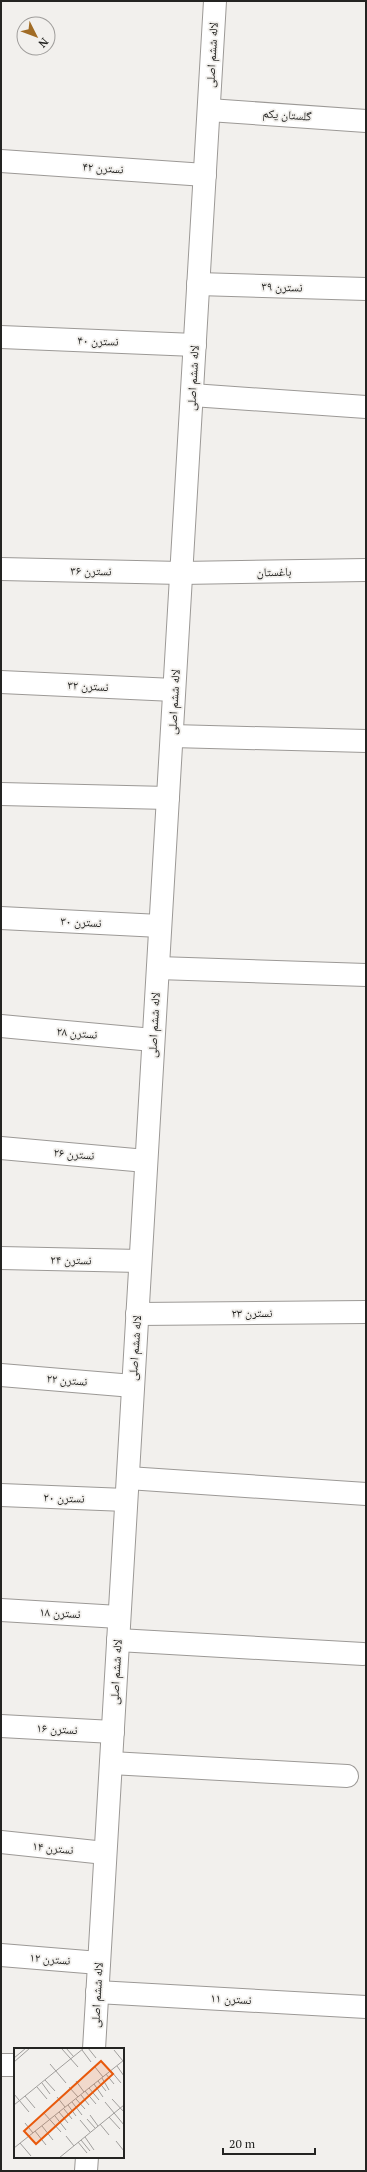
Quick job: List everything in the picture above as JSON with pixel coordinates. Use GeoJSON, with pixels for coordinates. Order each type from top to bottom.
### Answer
{"type":"FeatureCollection","features":[{"type":"Feature","properties":{"kind":"street","name":"لاله ششم اصلی"},"geometry":{"type":"LineString","coordinates":[[94,2048],[215,1]]}},
{"type":"Feature","properties":{"kind":"street","name":"گلستان یکم"},"geometry":{"type":"LineString","coordinates":[[209,110],[366,121]]}},
{"type":"Feature","properties":{"kind":"street","name":"نسترن ۴۲"},"geometry":{"type":"LineString","coordinates":[[1,161],[205,175]]}},
{"type":"Feature","properties":{"kind":"street","name":"نسترن ۳۹"},"geometry":{"type":"LineString","coordinates":[[198,284],[366,289]]}},
{"type":"Feature","properties":{"kind":"street","name":"نسترن ۴۰"},"geometry":{"type":"LineString","coordinates":[[1,337],[195,345]]}},
{"type":"Feature","properties":{"kind":"street"},"geometry":{"type":"LineString","coordinates":[[192,395],[366,407]]}},
{"type":"Feature","properties":{"kind":"street","name":"نسترن ۳۶"},"geometry":{"type":"LineString","coordinates":[[1,569],[181,573]]}},
{"type":"Feature","properties":{"kind":"street","name":"باغستان"},"geometry":{"type":"LineString","coordinates":[[181,573],[366,570]]}},
{"type":"Feature","properties":{"kind":"street","name":"نسترن ۳۲"},"geometry":{"type":"LineString","coordinates":[[1,682],[174,690]]}},
{"type":"Feature","properties":{"kind":"street"},"geometry":{"type":"LineString","coordinates":[[172,736],[366,741]]}},
{"type":"Feature","properties":{"kind":"street"},"geometry":{"type":"LineString","coordinates":[[1,794],[168,798]]}},
{"type":"Feature","properties":{"kind":"street","name":"نسترن ۳۰"},"geometry":{"type":"LineString","coordinates":[[1,918],[160,926]]}},
{"type":"Feature","properties":{"kind":"street"},"geometry":{"type":"LineString","coordinates":[[158,968],[366,975]]}},
{"type":"Feature","properties":{"kind":"street","name":"نسترن ۲۸"},"geometry":{"type":"LineString","coordinates":[[1,1026],[153,1040]]}},
{"type":"Feature","properties":{"kind":"street","name":"نسترن ۲۶"},"geometry":{"type":"LineString","coordinates":[[1,1148],[146,1161]]}},
{"type":"Feature","properties":{"kind":"street","name":"نسترن ۲۴"},"geometry":{"type":"LineString","coordinates":[[1,1258],[140,1261]]}},
{"type":"Feature","properties":{"kind":"street","name":"نسترن ۲۳"},"geometry":{"type":"LineString","coordinates":[[138,1314],[366,1312]]}},
{"type":"Feature","properties":{"kind":"street","name":"نسترن ۲۲"},"geometry":{"type":"LineString","coordinates":[[1,1375],[133,1386]]}},
{"type":"Feature","properties":{"kind":"street"},"geometry":{"type":"LineString","coordinates":[[128,1478],[366,1494]]}},
{"type":"Feature","properties":{"kind":"street","name":"نسترن ۲۰"},"geometry":{"type":"LineString","coordinates":[[1,1495],[126,1500]]}},
{"type":"Feature","properties":{"kind":"street","name":"نسترن ۱۸"},"geometry":{"type":"LineString","coordinates":[[1,1610],[119,1617]]}},
{"type":"Feature","properties":{"kind":"street"},"geometry":{"type":"LineString","coordinates":[[118,1640],[364,1654]]}},
{"type":"Feature","properties":{"kind":"street","name":"نسترن ۱۶"},"geometry":{"type":"LineString","coordinates":[[1,1726],[113,1732]]}},
{"type":"Feature","properties":{"kind":"street"},"geometry":{"type":"LineString","coordinates":[[111,1763],[347,1776]]}},
{"type":"Feature","properties":{"kind":"street","name":"نسترن ۱۴"},"geometry":{"type":"LineString","coordinates":[[1,1842],[105,1853]]}},
{"type":"Feature","properties":{"kind":"street","name":"نسترن ۱۲"},"geometry":{"type":"LineString","coordinates":[[1,1955],[99,1963]]}},
{"type":"Feature","properties":{"kind":"street","name":"نسترن ۱۱"},"geometry":{"type":"LineString","coordinates":[[97,1992],[366,2007]]}},
{"type":"Feature","properties":{"kind":"street"},"geometry":{"type":"LineString","coordinates":[[1,2065],[14,2066]]}},
{"type":"Feature","properties":{"kind":"street"},"geometry":{"type":"LineString","coordinates":[[86,2171],[87,2158]]}}]}
